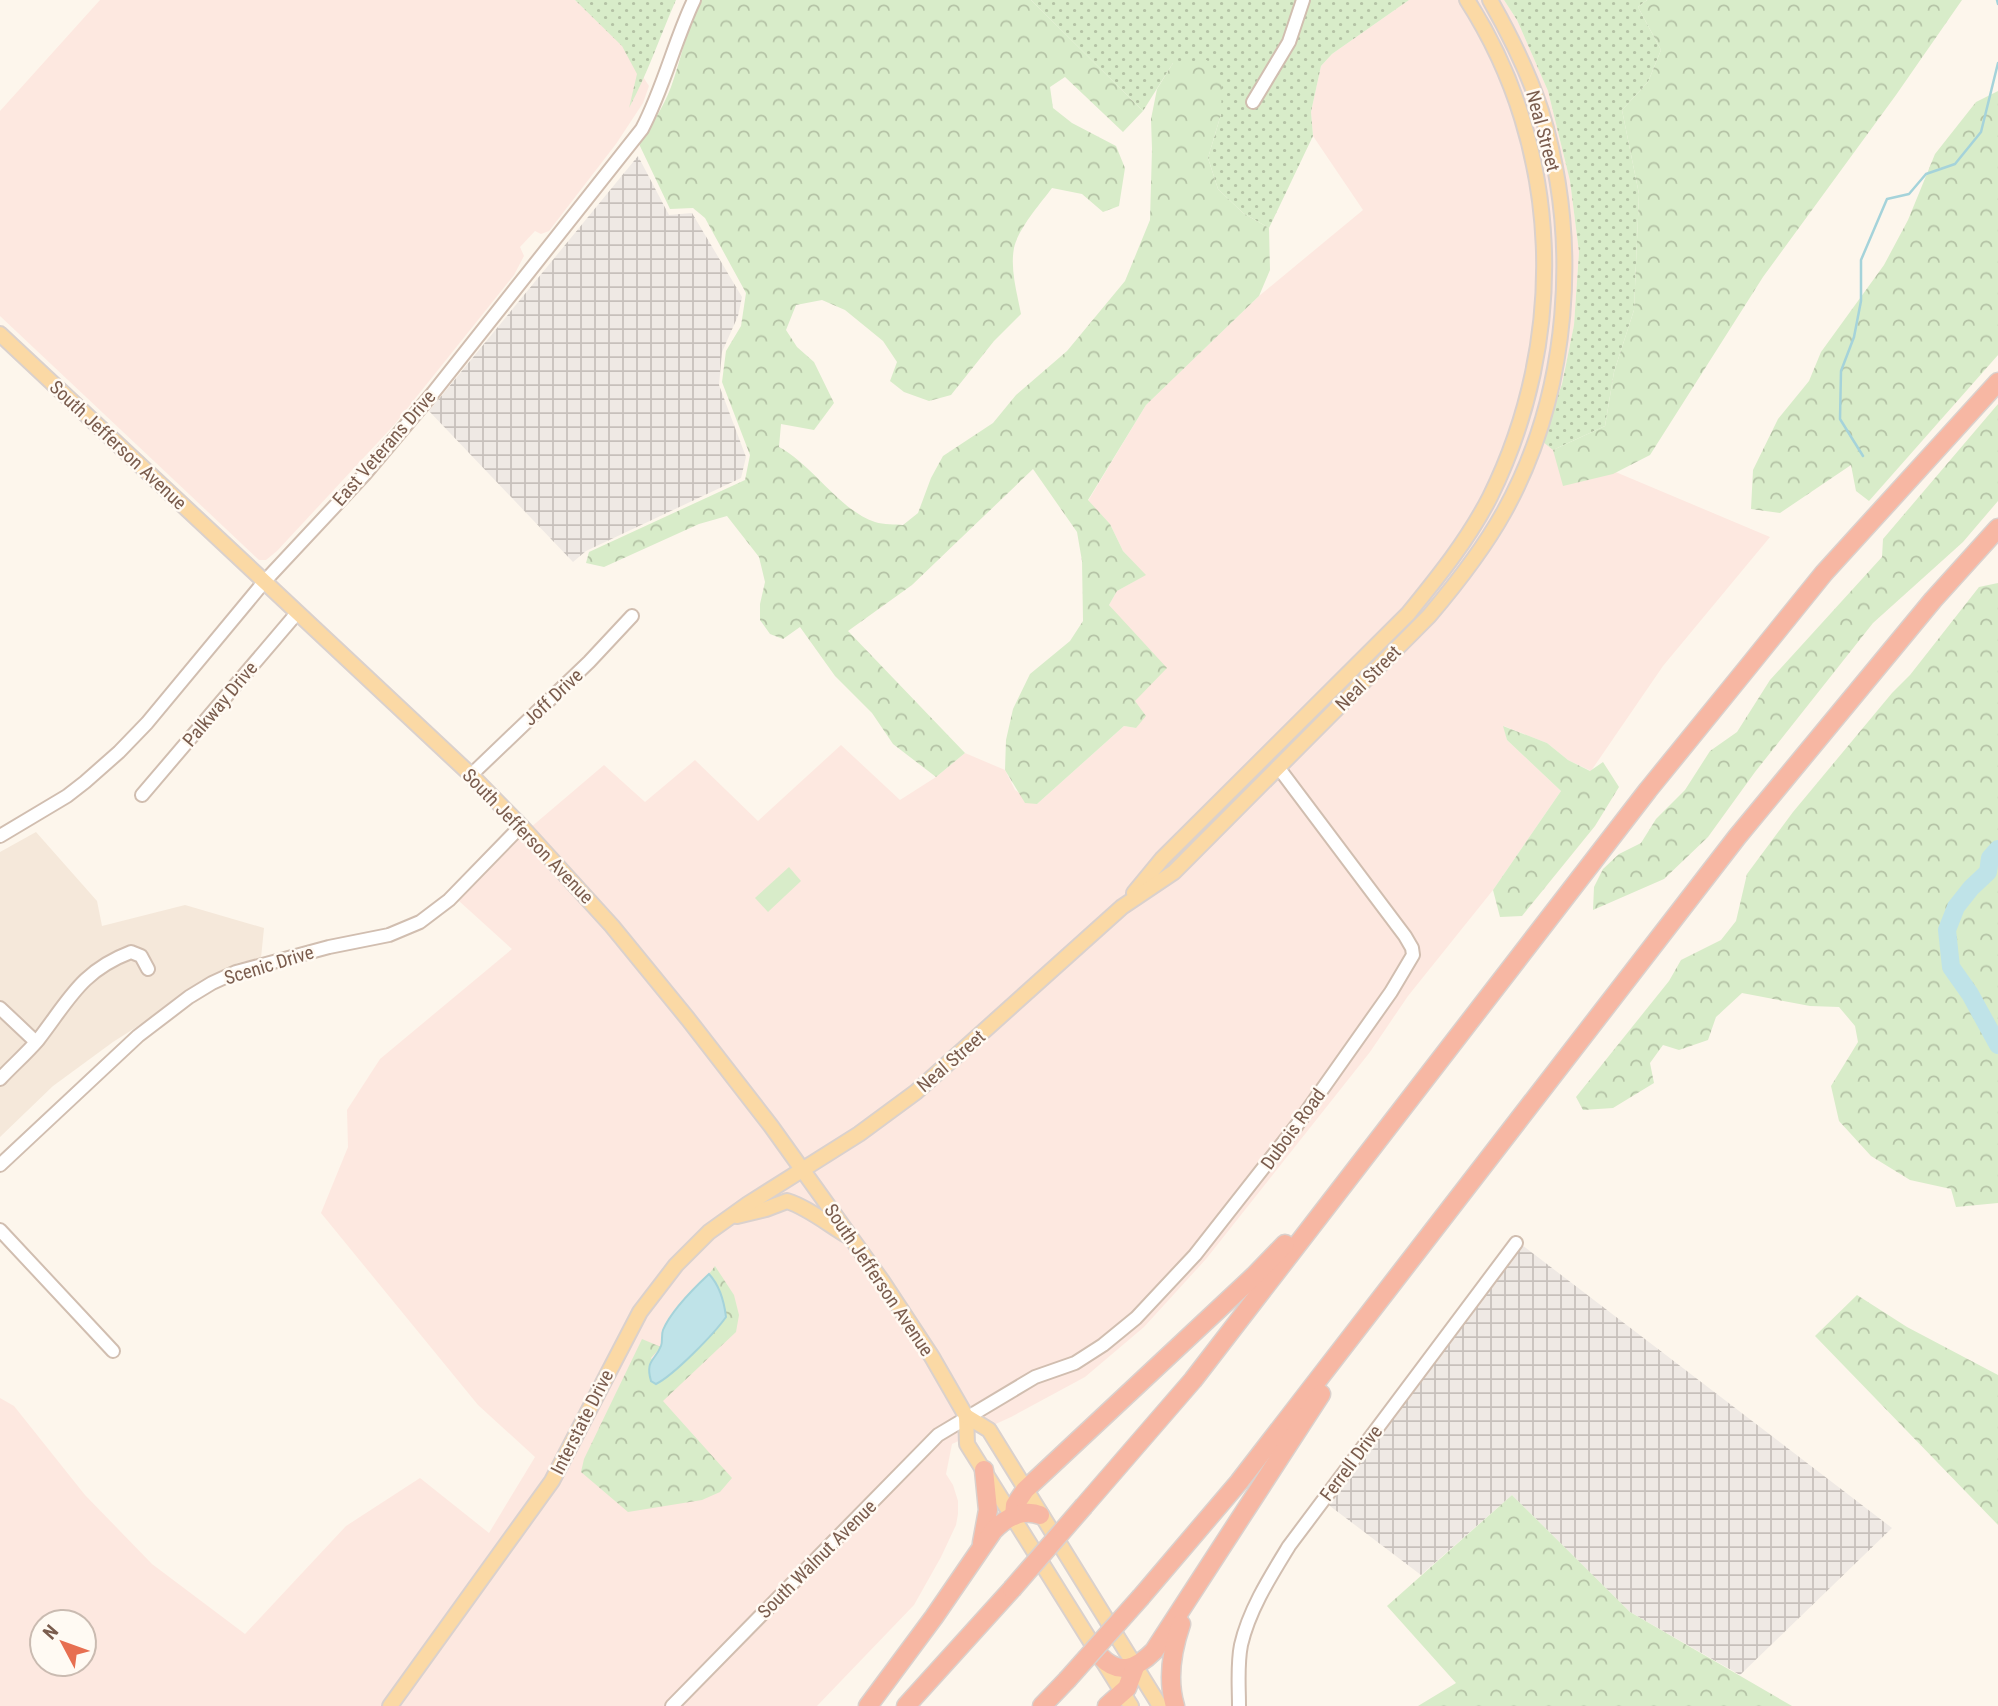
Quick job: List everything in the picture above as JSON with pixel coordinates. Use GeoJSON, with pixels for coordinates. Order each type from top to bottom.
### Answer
{"type":"FeatureCollection","features":[{"type":"Feature","properties":{"kind":"highway"},"geometry":{"type":"LineString","coordinates":[[906,1706],[1193,1381],[1648,790],[1832,564],[1998,382]]}},
{"type":"Feature","properties":{"kind":"highway"},"geometry":{"type":"LineString","coordinates":[[1042,1706],[1141,1597],[1239,1482],[1737,837],[1924,611],[1998,528]]}},
{"type":"Feature","properties":{"kind":"highway"},"geometry":{"type":"LineString","coordinates":[[1014,1516],[1015,1504],[1025,1490],[1254,1276],[1342,1186]]}},
{"type":"Feature","properties":{"kind":"highway"},"geometry":{"type":"LineString","coordinates":[[1100,1656],[1116,1668],[1126,1670],[1148,1657],[1160,1643],[1399,1276]]}},
{"type":"Feature","properties":{"kind":"highway"},"geometry":{"type":"LineString","coordinates":[[980,1552],[988,1510],[984,1470]]}},
{"type":"Feature","properties":{"kind":"highway"},"geometry":{"type":"LineString","coordinates":[[868,1706],[997,1527],[1024,1511],[1040,1515]]}},
{"type":"Feature","properties":{"kind":"highway"},"geometry":{"type":"LineString","coordinates":[[1175,1706],[1171,1674],[1173,1646],[1182,1619],[1202,1579]]}},
{"type":"Feature","properties":{"kind":"highway"},"geometry":{"type":"LineString","coordinates":[[1107,1706],[1127,1699],[1135,1667]]}},
{"type":"Feature","properties":{"kind":"main road","name":"Neal Street"},"geometry":{"type":"LineString","coordinates":[[1122,907],[1162,859],[1408,614],[1440,576],[1464,541],[1489,497],[1513,444],[1538,354],[1545,301],[1541,197],[1532,153],[1504,68],[1488,34],[1467,0]]}},
{"type":"Feature","properties":{"kind":"main road","name":"Neal Street"},"geometry":{"type":"LineString","coordinates":[[803,1170],[859,1134],[916,1092],[1122,907],[1174,872],[1424,621],[1468,569],[1505,511],[1536,436],[1551,386],[1563,309],[1564,248],[1556,181],[1541,110],[1517,51],[1490,0]]}},
{"type":"Feature","properties":{"kind":"main road","name":"South Jefferson Avenue"},"geometry":{"type":"LineString","coordinates":[[0,334],[471,775],[612,926],[803,1170],[913,1328],[966,1416],[989,1430],[1160,1706]]}},
{"type":"Feature","properties":{"kind":"main road","name":"Interstate Drive"},"geometry":{"type":"LineString","coordinates":[[390,1706],[552,1481],[640,1312],[657,1287],[691,1248],[728,1218],[803,1170]]}},
{"type":"Feature","properties":{"kind":"main road"},"geometry":{"type":"LineString","coordinates":[[728,1218],[786,1201],[806,1209],[851,1238]]}},
{"type":"Feature","properties":{"kind":"main road","name":"South Jefferson Avenue"},"geometry":{"type":"LineString","coordinates":[[966,1416],[967,1444],[1127,1699]]}},
{"type":"Feature","properties":{"kind":"street","name":"East Veterans Drive"},"geometry":{"type":"LineString","coordinates":[[0,836],[67,796],[120,752],[264,582],[363,475],[433,393],[642,129],[658,98],[672,53],[694,0]]}},
{"type":"Feature","properties":{"kind":"street"},"geometry":{"type":"LineString","coordinates":[[1253,102],[1289,42],[1303,0]]}},
{"type":"Feature","properties":{"kind":"street","name":"Palkway Drive"},"geometry":{"type":"LineString","coordinates":[[142,795],[298,612]]}},
{"type":"Feature","properties":{"kind":"street","name":"Joff Drive"},"geometry":{"type":"LineString","coordinates":[[471,775],[589,662],[632,616]]}},
{"type":"Feature","properties":{"kind":"street","name":"Dubois Road"},"geometry":{"type":"LineString","coordinates":[[966,1416],[1035,1377],[1075,1363],[1104,1345],[1136,1318],[1180,1274],[1301,1120],[1391,992],[1413,956],[1405,936],[1278,767]]}},
{"type":"Feature","properties":{"kind":"street","name":"Scenic Drive"},"geometry":{"type":"LineString","coordinates":[[0,1165],[138,1035],[189,997],[236,972],[329,947],[388,935],[420,922],[449,900],[521,826]]}},
{"type":"Feature","properties":{"kind":"street"},"geometry":{"type":"LineString","coordinates":[[0,1079],[36,1042],[81,981],[110,960],[131,952],[141,956],[148,969]]}},
{"type":"Feature","properties":{"kind":"street"},"geometry":{"type":"LineString","coordinates":[[0,1008],[36,1042]]}},
{"type":"Feature","properties":{"kind":"street"},"geometry":{"type":"LineString","coordinates":[[0,1230],[113,1351]]}},
{"type":"Feature","properties":{"kind":"street","name":"Ferrell Drive"},"geometry":{"type":"LineString","coordinates":[[1239,1706],[1238,1668],[1247,1625],[1283,1556],[1516,1243]]}},
{"type":"Feature","properties":{"kind":"street","name":"South Walnut Avenue"},"geometry":{"type":"LineString","coordinates":[[672,1706],[938,1435],[966,1416]]}},
{"type":"Feature","properties":{"kind":"shaded area"},"geometry":{"type":"Polygon","coordinates":[[[100,0],[575,0],[623,46],[649,86],[643,103],[616,144],[549,231],[541,234],[535,231],[520,247],[524,256],[514,275],[394,425],[266,560],[259,560],[0,316],[0,111],[100,0]]]}},
{"type":"Feature","properties":{"kind":"shaded area"},"geometry":{"type":"Polygon","coordinates":[[[1409,0],[1504,0],[1517,20],[1548,91],[1570,181],[1579,252],[1574,325],[1562,384],[1542,441],[1770,537],[1663,666],[1591,771],[1568,760],[1547,743],[1504,726],[1507,740],[1561,791],[1493,890],[1408,996],[1370,1052],[1206,1259],[1144,1327],[1085,1377],[1011,1417],[952,1444],[946,1474],[958,1501],[958,1514],[956,1525],[941,1557],[914,1605],[817,1706],[0,1706],[0,1398],[14,1406],[85,1495],[152,1564],[245,1634],[346,1526],[420,1478],[489,1533],[535,1457],[478,1405],[321,1213],[348,1147],[347,1110],[380,1059],[512,949],[459,901],[510,845],[604,765],[645,802],[695,760],[758,821],[841,745],[900,800],[936,777],[965,753],[1005,770],[1015,790],[1037,804],[1124,726],[1136,728],[1128,628],[1109,605],[1117,591],[1145,575],[1123,551],[1110,524],[1088,501],[1146,405],[1259,296],[1363,210],[1313,136],[1311,112],[1321,66],[1332,54],[1409,0]]]}},
{"type":"Feature","properties":{"kind":"shaded area"},"geometry":{"type":"Polygon","coordinates":[[[638,156],[669,215],[692,213],[742,297],[738,316],[722,352],[719,385],[746,457],[741,478],[586,551],[573,562],[429,411],[638,156]]]}},
{"type":"Feature","properties":{"kind":"shaded area"},"geometry":{"type":"Polygon","coordinates":[[[36,832],[97,901],[102,926],[185,905],[264,928],[261,958],[237,963],[113,1042],[53,1086],[0,1137],[0,852],[36,832]]]}},
{"type":"Feature","properties":{"kind":"shaded area"},"geometry":{"type":"Polygon","coordinates":[[[1522,1245],[1892,1528],[1740,1675],[1630,1612],[1512,1495],[1421,1575],[1326,1503],[1522,1245]]]}},
{"type":"Feature","properties":{"kind":"green space"},"geometry":{"type":"Polygon","coordinates":[[[575,0],[676,0],[629,108],[637,74],[622,46],[575,0]]]}},
{"type":"Feature","properties":{"kind":"green space"},"geometry":{"type":"Polygon","coordinates":[[[702,0],[1031,0],[1143,111],[1123,132],[1065,77],[1050,87],[1053,108],[1072,123],[1116,146],[1125,168],[1119,206],[1103,212],[1082,194],[1052,188],[1025,225],[1014,248],[1013,273],[1021,314],[994,341],[951,395],[929,401],[904,392],[890,381],[897,362],[883,341],[845,310],[822,300],[796,305],[786,330],[797,347],[814,362],[834,403],[814,430],[781,424],[779,447],[850,508],[882,524],[903,525],[918,513],[931,478],[943,456],[993,423],[1016,395],[1067,351],[1125,281],[1150,220],[1151,119],[1157,89],[1173,63],[1207,60],[1222,83],[1221,114],[1208,158],[1218,189],[1243,213],[1269,228],[1270,270],[1259,296],[1146,405],[1088,500],[1110,524],[1123,551],[1146,575],[1117,591],[1109,605],[1167,668],[1135,701],[1146,716],[1136,728],[1124,726],[1037,804],[1025,803],[1005,770],[1006,740],[1013,709],[1030,674],[1070,641],[1083,621],[1082,561],[1077,532],[1033,469],[912,585],[848,631],[965,753],[936,777],[893,744],[872,713],[835,676],[800,627],[783,639],[770,634],[760,620],[765,582],[759,557],[727,516],[699,524],[604,567],[586,563],[589,552],[745,480],[750,455],[722,382],[726,351],[741,326],[746,293],[705,218],[693,208],[670,209],[639,144],[668,95],[688,32],[702,0]]]}},
{"type":"Feature","properties":{"kind":"green space"},"geometry":{"type":"Polygon","coordinates":[[[1031,0],[1409,0],[1332,54],[1321,66],[1311,112],[1313,136],[1269,228],[1243,213],[1218,189],[1208,158],[1221,114],[1173,63],[1143,111],[1031,0]]]}},
{"type":"Feature","properties":{"kind":"green space"},"geometry":{"type":"Polygon","coordinates":[[[1504,0],[1647,0],[1638,7],[1661,50],[1648,82],[1622,110],[1639,194],[1634,310],[1614,372],[1605,426],[1553,450],[1542,441],[1562,384],[1574,325],[1579,252],[1570,181],[1548,91],[1517,20],[1504,0]]]}},
{"type":"Feature","properties":{"kind":"green space"},"geometry":{"type":"Polygon","coordinates":[[[1647,0],[1962,0],[1763,277],[1650,455],[1613,474],[1563,486],[1553,450],[1605,426],[1614,372],[1634,310],[1639,194],[1622,110],[1648,82],[1661,50],[1638,7],[1647,0]]]}},
{"type":"Feature","properties":{"kind":"green space"},"geometry":{"type":"Polygon","coordinates":[[[1998,91],[1998,355],[1869,501],[1856,491],[1851,465],[1780,513],[1751,509],[1753,470],[1778,419],[1809,381],[1821,352],[1884,265],[1908,220],[1935,154],[1976,102],[1998,91]]]}},
{"type":"Feature","properties":{"kind":"green space"},"geometry":{"type":"Polygon","coordinates":[[[1998,404],[1998,501],[1963,542],[1873,623],[1755,772],[1708,837],[1664,879],[1593,910],[1594,887],[1603,869],[1619,854],[1641,843],[1656,819],[1685,790],[1710,751],[1737,732],[1770,680],[1882,557],[1883,539],[1998,404]]]}},
{"type":"Feature","properties":{"kind":"green space"},"geometry":{"type":"Polygon","coordinates":[[[1998,583],[1998,1203],[1956,1207],[1951,1189],[1910,1180],[1871,1156],[1839,1121],[1831,1086],[1858,1042],[1855,1026],[1839,1007],[1810,1006],[1742,993],[1716,1017],[1708,1040],[1679,1050],[1663,1045],[1650,1063],[1654,1083],[1613,1108],[1583,1110],[1576,1097],[1669,981],[1681,960],[1721,940],[1736,921],[1747,874],[1793,812],[1910,675],[1979,587],[1998,583]]]}},
{"type":"Feature","properties":{"kind":"green space"},"geometry":{"type":"Polygon","coordinates":[[[1503,726],[1547,743],[1568,760],[1590,771],[1603,762],[1619,787],[1595,826],[1522,916],[1500,917],[1493,890],[1561,791],[1507,740],[1503,726]]]}},
{"type":"Feature","properties":{"kind":"green space"},"geometry":{"type":"Polygon","coordinates":[[[789,867],[801,881],[768,912],[755,898],[789,867]]]}},
{"type":"Feature","properties":{"kind":"green space"},"geometry":{"type":"Polygon","coordinates":[[[715,1266],[734,1295],[739,1315],[736,1332],[663,1401],[732,1478],[720,1492],[702,1500],[628,1512],[581,1472],[584,1459],[642,1339],[661,1347],[651,1358],[664,1380],[720,1326],[725,1317],[724,1305],[719,1289],[709,1274],[715,1266]]]}},
{"type":"Feature","properties":{"kind":"green space"},"geometry":{"type":"Polygon","coordinates":[[[1857,1295],[1907,1327],[1998,1375],[1998,1525],[1815,1336],[1857,1295]]]}},
{"type":"Feature","properties":{"kind":"green space"},"geometry":{"type":"Polygon","coordinates":[[[1512,1495],[1630,1612],[1792,1706],[1418,1706],[1456,1683],[1387,1606],[1512,1495]]]}},
{"type":"Feature","properties":{"kind":"water"},"geometry":{"type":"Polygon","coordinates":[[[709,1274],[721,1294],[726,1317],[693,1354],[656,1384],[651,1381],[649,1369],[661,1346],[663,1330],[677,1308],[709,1274]]]}},
{"type":"Feature","properties":{"kind":"waterway"},"geometry":{"type":"LineString","coordinates":[[1997,0],[1998,4]]}},
{"type":"Feature","properties":{"kind":"waterway"},"geometry":{"type":"LineString","coordinates":[[1863,456],[1840,419],[1841,371],[1854,337],[1861,301],[1861,260],[1887,199],[1909,194],[1926,174],[1955,164],[1981,132],[1998,63]]}},
{"type":"Feature","properties":{"kind":"waterway"},"geometry":{"type":"LineString","coordinates":[[1998,849],[1990,858],[1988,872],[1956,907],[1947,930],[1951,967],[1970,994],[1998,1045]]}}]}
